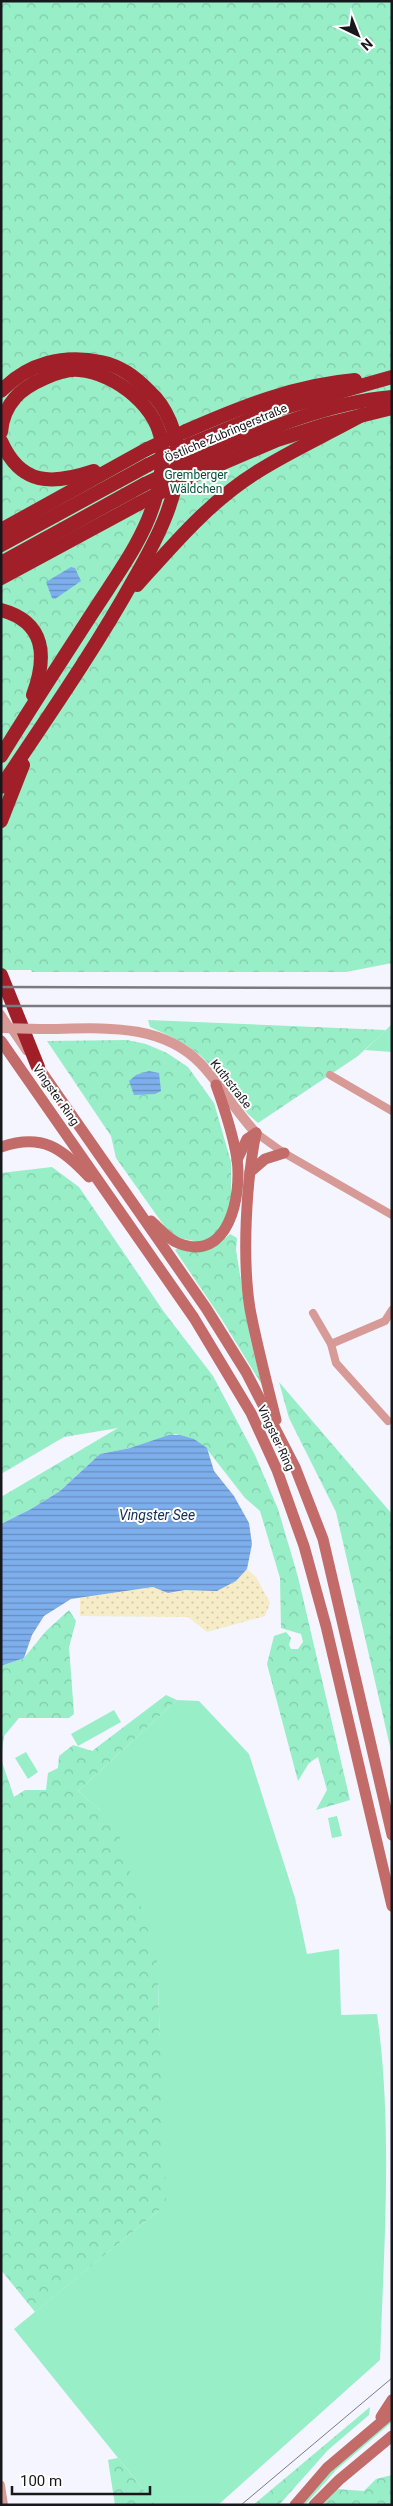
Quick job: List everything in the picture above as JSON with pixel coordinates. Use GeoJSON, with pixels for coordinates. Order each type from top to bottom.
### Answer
{"type":"FeatureCollection","features":[{"type":"Feature","properties":{"kind":"highway"},"geometry":{"type":"LineString","coordinates":[[1,391],[26,371],[50,361],[81,358],[112,364],[151,392],[160,404],[176,442],[178,460],[176,477],[167,511],[153,546],[120,604],[1,787]]}},
{"type":"Feature","properties":{"kind":"highway"},"geometry":{"type":"LineString","coordinates":[[1,432],[2,421],[15,397],[35,383],[54,375],[78,370],[101,374],[122,386],[149,413],[156,425],[162,446],[155,498],[133,550],[1,756]]}},
{"type":"Feature","properties":{"kind":"highway"},"geometry":{"type":"LineString","coordinates":[[1,530],[147,449],[229,412],[294,390],[322,383],[390,378]]}},
{"type":"Feature","properties":{"kind":"highway","name":"Östliche Zubringerstraße"},"geometry":{"type":"LineString","coordinates":[[1,545],[148,465],[189,446],[266,413],[390,378]]}},
{"type":"Feature","properties":{"kind":"highway","name":"Östliche Zubringerstraße"},"geometry":{"type":"LineString","coordinates":[[1,563],[145,484],[189,463],[271,428],[323,411],[392,396]]}},
{"type":"Feature","properties":{"kind":"highway"},"geometry":{"type":"LineString","coordinates":[[1,578],[188,478],[277,440],[392,408]]}},
{"type":"Feature","properties":{"kind":"highway"},"geometry":{"type":"LineString","coordinates":[[120,604],[182,535],[210,509],[257,472],[362,415]]}},
{"type":"Feature","properties":{"kind":"highway"},"geometry":{"type":"LineString","coordinates":[[1,441],[9,458],[23,473],[47,480],[73,478],[124,462]]}},
{"type":"Feature","properties":{"kind":"highway"},"geometry":{"type":"LineString","coordinates":[[1,610],[16,614],[31,628],[40,641],[43,656],[39,678],[24,718]]}},
{"type":"Feature","properties":{"kind":"highway"},"geometry":{"type":"LineString","coordinates":[[1,821],[33,739]]}},
{"type":"Feature","properties":{"kind":"highway"},"geometry":{"type":"LineString","coordinates":[[1,975],[38,1067]]}},
{"type":"Feature","properties":{"kind":"main road","name":"Vingster Ring"},"geometry":{"type":"LineString","coordinates":[[1,1041],[218,1357],[251,1413],[289,1500],[304,1546],[330,1642],[392,1906]]}},
{"type":"Feature","properties":{"kind":"main road","name":"Vingster Ring"},"geometry":{"type":"LineString","coordinates":[[38,1067],[231,1348],[295,1467],[323,1540],[392,1835]]}},
{"type":"Feature","properties":{"kind":"main road"},"geometry":{"type":"LineString","coordinates":[[138,1210],[175,1242],[195,1246],[216,1240],[225,1231],[232,1218],[236,1195],[237,1160],[232,1133],[216,1085]]}},
{"type":"Feature","properties":{"kind":"main road"},"geometry":{"type":"LineString","coordinates":[[237,1160],[247,1140],[256,1133]]}},
{"type":"Feature","properties":{"kind":"main road"},"geometry":{"type":"LineString","coordinates":[[256,1133],[250,1172],[247,1279],[256,1335],[282,1442]]}},
{"type":"Feature","properties":{"kind":"main road"},"geometry":{"type":"LineString","coordinates":[[1,1147],[29,1141],[59,1149],[74,1161],[114,1203]]}},
{"type":"Feature","properties":{"kind":"main road"},"geometry":{"type":"LineString","coordinates":[[250,1172],[266,1159],[284,1153]]}},
{"type":"Feature","properties":{"kind":"main road"},"geometry":{"type":"LineString","coordinates":[[374,2426],[392,2400]]}},
{"type":"Feature","properties":{"kind":"main road"},"geometry":{"type":"LineString","coordinates":[[295,2505],[327,2468],[374,2426],[392,2413]]}},
{"type":"Feature","properties":{"kind":"main road"},"geometry":{"type":"LineString","coordinates":[[314,2505],[339,2480],[392,2436]]}},
{"type":"Feature","properties":{"kind":"street","name":"Vingster Ring"},"geometry":{"type":"LineString","coordinates":[[1,1014],[38,1067]]}},
{"type":"Feature","properties":{"kind":"street","name":"Kuthstraße"},"geometry":{"type":"LineString","coordinates":[[1,1028],[120,1029],[154,1035],[188,1053],[209,1074],[256,1133],[284,1153],[392,1215]]}},
{"type":"Feature","properties":{"kind":"street"},"geometry":{"type":"LineString","coordinates":[[330,1075],[392,1111]]}},
{"type":"Feature","properties":{"kind":"street"},"geometry":{"type":"LineString","coordinates":[[331,1344],[385,1320],[392,1310]]}},
{"type":"Feature","properties":{"kind":"street"},"geometry":{"type":"LineString","coordinates":[[313,1313],[331,1344],[336,1363],[391,1421]]}},
{"type":"Feature","properties":{"kind":"street"},"geometry":{"type":"LineString","coordinates":[[1,2485],[4,2505]]}},
{"type":"Feature","properties":{"kind":"green space","name":"Gremberger Wäldchen"},"geometry":{"type":"Polygon","coordinates":[[[1,1],[392,1],[392,963],[346,972],[32,972],[31,970],[1,970],[1,1]]]}},
{"type":"Feature","properties":{"kind":"green space"},"geometry":{"type":"Polygon","coordinates":[[[148,1020],[386,1030],[358,1056],[258,1123],[243,1109],[200,1055],[180,1041],[150,1027],[148,1020]]]}},
{"type":"Feature","properties":{"kind":"green space"},"geometry":{"type":"Polygon","coordinates":[[[392,1024],[392,1052],[365,1050],[392,1024]]]}},
{"type":"Feature","properties":{"kind":"green space"},"geometry":{"type":"Polygon","coordinates":[[[127,1040],[146,1044],[167,1053],[188,1067],[214,1103],[231,1162],[231,1199],[227,1218],[214,1237],[200,1242],[178,1238],[165,1227],[116,1158],[111,1136],[47,1041],[127,1040]]]}},
{"type":"Feature","properties":{"kind":"green space"},"geometry":{"type":"Polygon","coordinates":[[[52,1167],[79,1187],[164,1312],[213,1376],[255,1455],[278,1509],[298,1577],[350,1800],[316,1810],[327,1790],[318,1757],[309,1763],[298,1781],[267,1664],[274,1636],[286,1632],[291,1638],[289,1645],[291,1649],[298,1649],[303,1642],[301,1634],[281,1628],[280,1578],[260,1511],[245,1498],[206,1448],[176,1434],[130,1448],[100,1454],[60,1491],[31,1509],[1,1524],[1,1497],[118,1428],[64,1437],[1,1474],[1,1173],[52,1167]]]}},
{"type":"Feature","properties":{"kind":"green space"},"geometry":{"type":"Polygon","coordinates":[[[230,1234],[237,1238],[236,1250],[250,1337],[262,1385],[221,1318],[175,1250],[178,1248],[193,1251],[206,1250],[218,1244],[230,1234]]]}},
{"type":"Feature","properties":{"kind":"green space"},"geometry":{"type":"Polygon","coordinates":[[[279,1382],[392,1514],[392,1755],[336,1512],[289,1418],[279,1382]]]}},
{"type":"Feature","properties":{"kind":"green space"},"geometry":{"type":"Polygon","coordinates":[[[69,1610],[76,1621],[69,1647],[74,1714],[69,1718],[19,1718],[4,1736],[1,1759],[1,1666],[24,1658],[46,1631],[69,1610]]]}},
{"type":"Feature","properties":{"kind":"green space"},"geometry":{"type":"Polygon","coordinates":[[[166,1695],[177,1700],[78,1791],[100,1810],[118,1832],[157,1960],[166,2199],[164,2205],[157,2212],[35,2312],[1,2270],[1,1759],[14,1797],[25,1790],[46,1790],[48,1773],[58,1768],[59,1756],[73,1745],[92,1751],[166,1695]]]}},
{"type":"Feature","properties":{"kind":"green space"},"geometry":{"type":"Polygon","coordinates":[[[177,1700],[199,1701],[249,1754],[295,1898],[307,1954],[339,1949],[341,2015],[377,2014],[385,2100],[386,2187],[380,2360],[218,2505],[156,2505],[14,2329],[157,2212],[160,2044],[158,1983],[100,1810],[78,1791],[177,1700]]]}},
{"type":"Feature","properties":{"kind":"green space"},"geometry":{"type":"Polygon","coordinates":[[[114,1710],[121,1722],[78,1746],[71,1734],[114,1710]]]}},
{"type":"Feature","properties":{"kind":"green space"},"geometry":{"type":"Polygon","coordinates":[[[26,1752],[38,1772],[28,1779],[15,1758],[26,1752]]]}},
{"type":"Feature","properties":{"kind":"green space"},"geometry":{"type":"Polygon","coordinates":[[[337,1816],[342,1836],[332,1838],[328,1818],[337,1816]]]}},
{"type":"Feature","properties":{"kind":"green space"},"geometry":{"type":"Polygon","coordinates":[[[370,2407],[369,2415],[328,2450],[279,2505],[253,2505],[370,2407]]]}},
{"type":"Feature","properties":{"kind":"green space"},"geometry":{"type":"Polygon","coordinates":[[[392,2418],[392,2422],[336,2470],[305,2505],[299,2505],[329,2471],[392,2418]]]}},
{"type":"Feature","properties":{"kind":"green space"},"geometry":{"type":"Polygon","coordinates":[[[118,2458],[156,2505],[115,2505],[108,2460],[118,2458]]]}},
{"type":"Feature","properties":{"kind":"green space"},"geometry":{"type":"Polygon","coordinates":[[[392,2475],[392,2505],[322,2505],[337,2489],[364,2491],[376,2479],[392,2475]]]}},
{"type":"Feature","properties":{"kind":"sand"},"geometry":{"type":"Polygon","coordinates":[[[247,1569],[256,1577],[270,1603],[265,1616],[207,1632],[188,1617],[80,1616],[80,1598],[153,1587],[173,1593],[185,1590],[217,1591],[236,1581],[247,1569]]]}},
{"type":"Feature","properties":{"kind":"water"},"geometry":{"type":"Polygon","coordinates":[[[71,567],[75,568],[81,581],[55,599],[52,598],[46,582],[71,567]]]}},
{"type":"Feature","properties":{"kind":"water"},"geometry":{"type":"Polygon","coordinates":[[[149,1071],[159,1073],[161,1091],[155,1094],[134,1095],[129,1081],[136,1075],[149,1071]]]}},
{"type":"Feature","properties":{"kind":"water","name":"Vingster See"},"geometry":{"type":"Polygon","coordinates":[[[169,1435],[180,1435],[194,1439],[207,1448],[214,1471],[234,1496],[249,1523],[252,1544],[247,1569],[236,1581],[217,1591],[185,1590],[168,1593],[153,1587],[71,1599],[44,1616],[32,1635],[24,1658],[1,1666],[1,1524],[31,1509],[60,1491],[100,1454],[130,1448],[169,1435]]]}},
{"type":"Feature","properties":{"kind":"tram line"},"geometry":{"type":"LineString","coordinates":[[241,2505],[392,2378]]}},
{"type":"Feature","properties":{"kind":"railway"},"geometry":{"type":"LineString","coordinates":[[1,987],[392,988]]}},
{"type":"Feature","properties":{"kind":"railway"},"geometry":{"type":"LineString","coordinates":[[1,1006],[392,1006]]}}]}
